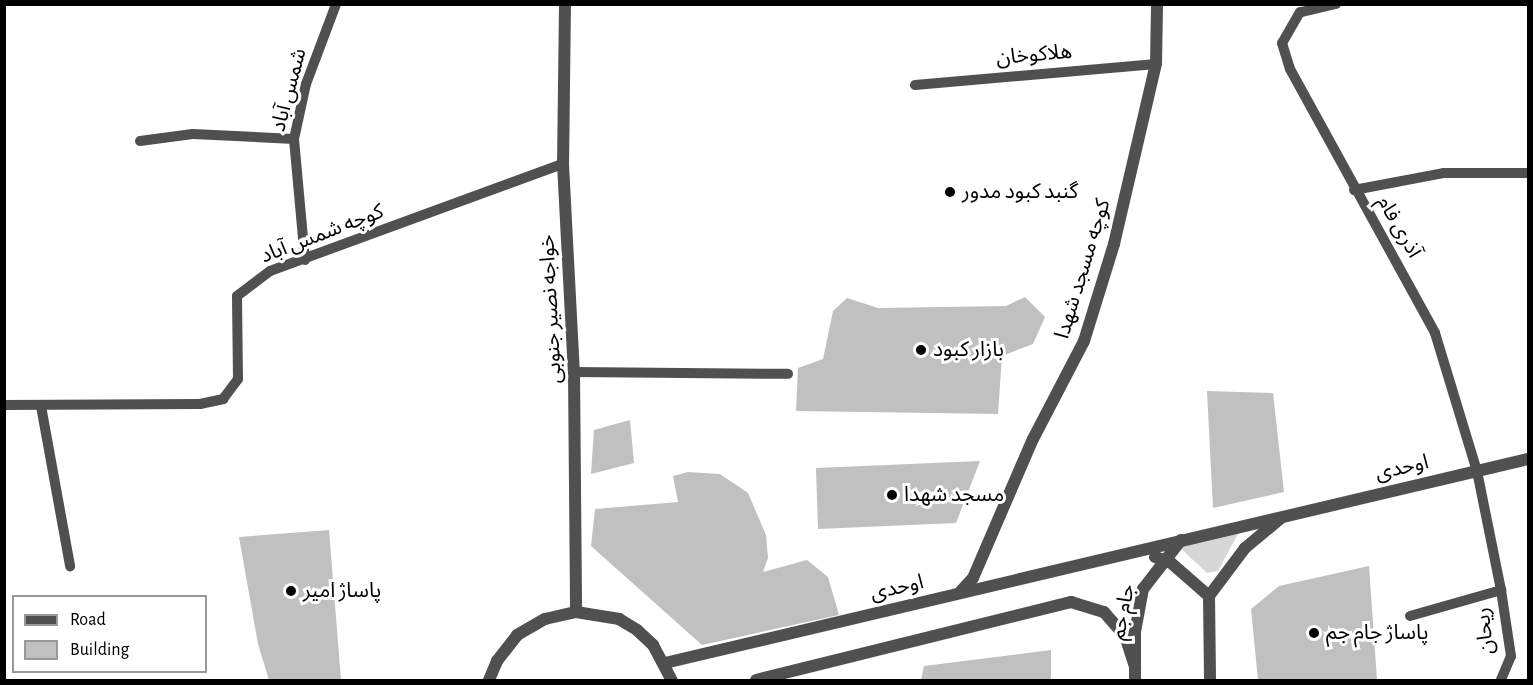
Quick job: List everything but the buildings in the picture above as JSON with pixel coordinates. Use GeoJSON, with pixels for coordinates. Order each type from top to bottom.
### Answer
{"type":"FeatureCollection","features":[{"type":"Feature","properties":{"kind":"street","name":"خواجه نصیر جنوبی"},"geometry":{"type":"LineString","coordinates":[[565,4],[563,164],[574,372],[576,612]]}},
{"type":"Feature","properties":{"kind":"street","name":"کوچه مسجد شهدا"},"geometry":{"type":"LineString","coordinates":[[960,592],[973,579],[1033,439],[1084,341],[1114,244],[1156,64],[1156,4]]}},
{"type":"Feature","properties":{"kind":"street","name":"اوحدی"},"geometry":{"type":"LineString","coordinates":[[665,663],[1528,459]]}},
{"type":"Feature","properties":{"kind":"street","name":"اوحدی"},"geometry":{"type":"LineString","coordinates":[[1209,597],[1245,548],[1284,515]]}},
{"type":"Feature","properties":{"kind":"street","name":"جام جم"},"geometry":{"type":"LineString","coordinates":[[1135,681],[1143,589],[1162,559],[1181,540]]}},
{"type":"Feature","properties":{"kind":"street"},"geometry":{"type":"LineString","coordinates":[[1138,550],[1162,559],[1209,597],[1210,681]]}},
{"type":"Feature","properties":{"kind":"street","name":"جام جم"},"geometry":{"type":"LineString","coordinates":[[756,681],[1071,602],[1104,612],[1125,636],[1135,667]]}},
{"type":"Feature","properties":{"kind":"street"},"geometry":{"type":"LineString","coordinates":[[489,681],[496,661],[517,636],[544,619],[576,612],[618,619],[654,645],[672,681]]}},
{"type":"Feature","properties":{"kind":"lane","name":"شمس آباد"},"geometry":{"type":"LineString","coordinates":[[306,260],[294,139],[306,84],[336,4]]}},
{"type":"Feature","properties":{"kind":"lane","name":"آذری فام"},"geometry":{"type":"LineString","coordinates":[[1336,4],[1300,12],[1282,43],[1290,69],[1354,190],[1427,315],[1478,471]]}},
{"type":"Feature","properties":{"kind":"lane","name":"هلاکوخان"},"geometry":{"type":"LineString","coordinates":[[915,85],[1156,64]]}},
{"type":"Feature","properties":{"kind":"lane"},"geometry":{"type":"LineString","coordinates":[[140,141],[193,134],[294,139]]}},
{"type":"Feature","properties":{"kind":"lane","name":"کوچه شمس آباد"},"geometry":{"type":"LineString","coordinates":[[4,405],[200,404],[223,399],[238,379],[237,296],[270,271],[306,260],[563,164]]}},
{"type":"Feature","properties":{"kind":"lane"},"geometry":{"type":"LineString","coordinates":[[1354,190],[1444,172],[1528,173]]}},
{"type":"Feature","properties":{"kind":"lane"},"geometry":{"type":"LineString","coordinates":[[574,372],[788,374]]}},
{"type":"Feature","properties":{"kind":"lane"},"geometry":{"type":"LineString","coordinates":[[41,406],[70,566]]}},
{"type":"Feature","properties":{"kind":"lane","name":"ریحان"},"geometry":{"type":"LineString","coordinates":[[1478,471],[1511,656],[1501,681]]}},
{"type":"Feature","properties":{"kind":"lane"},"geometry":{"type":"LineString","coordinates":[[1410,616],[1501,590]]}},
{"type":"Feature","properties":{"kind":"shaded area"},"geometry":{"type":"Polygon","coordinates":[[[1239,532],[1218,571],[1207,573],[1178,546],[1239,532]]]}},
{"type":"Feature","properties":{"kind":"place","name":"گنبد کبود مدور"},"geometry":{"type":"Point","coordinates":[950,192]}},
{"type":"Feature","properties":{"kind":"place","name":"بازار کبود"},"geometry":{"type":"Point","coordinates":[921,350]}},
{"type":"Feature","properties":{"kind":"place","name":"مسجد شهدا"},"geometry":{"type":"Point","coordinates":[892,495]}},
{"type":"Feature","properties":{"kind":"place","name":"پاساژ امیر"},"geometry":{"type":"Point","coordinates":[291,591]}},
{"type":"Feature","properties":{"kind":"place","name":"پاساژ جام جم"},"geometry":{"type":"Point","coordinates":[1314,633]}}]}
